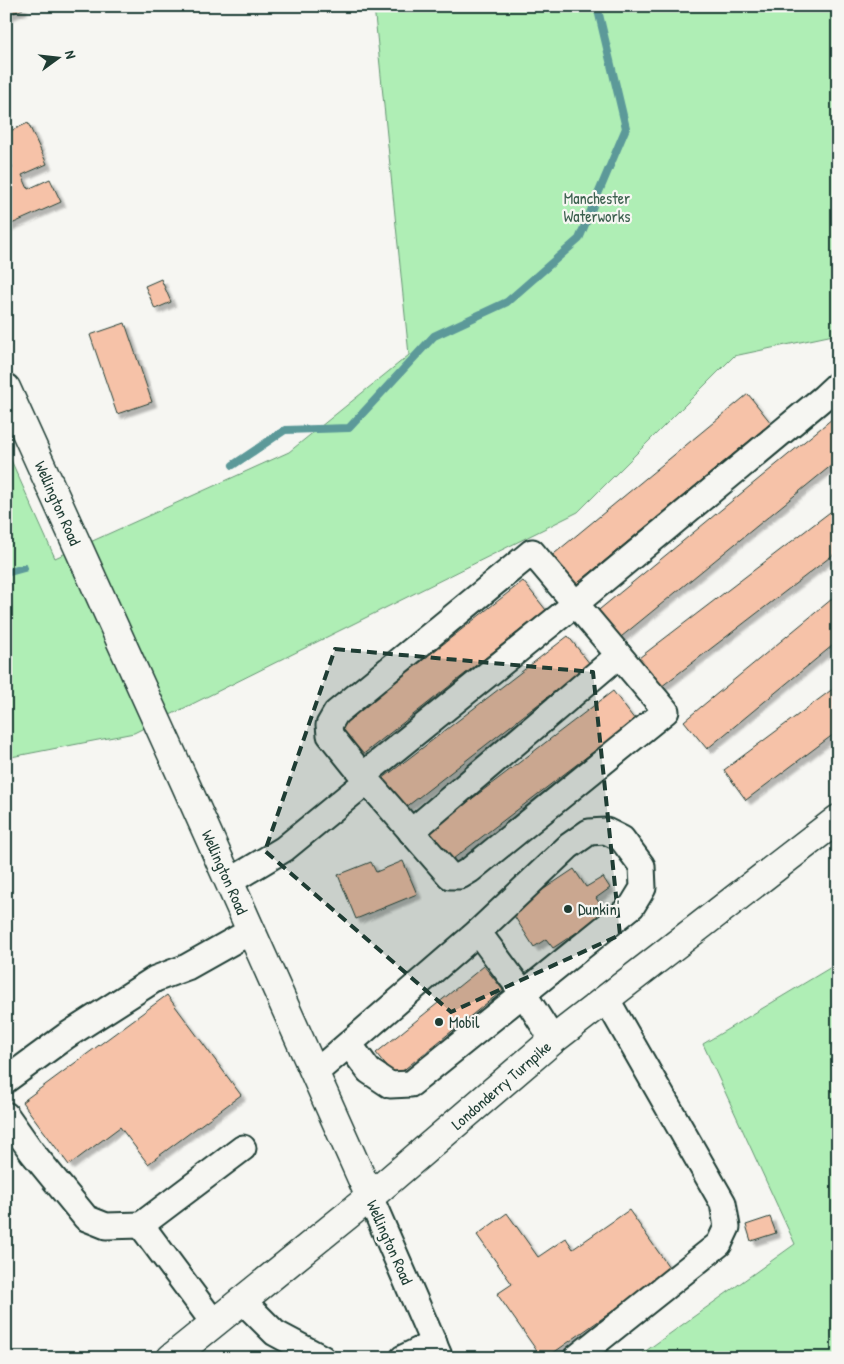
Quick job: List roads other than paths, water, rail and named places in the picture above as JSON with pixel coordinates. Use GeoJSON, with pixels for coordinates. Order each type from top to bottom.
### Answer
{"type":"FeatureCollection","features":[{"type":"Feature","properties":{"kind":"main road","name":"Wellington Road"},"geometry":{"type":"LineString","coordinates":[[6,388],[370,1198]]}},
{"type":"Feature","properties":{"kind":"main road","name":"Londonderry Turnpike"},"geometry":{"type":"LineString","coordinates":[[171,1358],[370,1198],[553,1040],[838,819]]}},
{"type":"Feature","properties":{"kind":"street"},"geometry":{"type":"LineString","coordinates":[[229,882],[284,849],[364,778],[824,398],[838,384]]}},
{"type":"Feature","properties":{"kind":"street"},"geometry":{"type":"LineString","coordinates":[[532,552],[575,604],[666,711],[470,870],[460,876],[450,876],[364,778],[330,735],[329,725],[336,713],[532,552]]}},
{"type":"Feature","properties":{"kind":"street"},"geometry":{"type":"LineString","coordinates":[[411,832],[619,655]]}},
{"type":"Feature","properties":{"kind":"street"},"geometry":{"type":"LineString","coordinates":[[315,1073],[478,932],[569,846],[589,832],[606,830],[622,839],[642,866],[643,888],[632,906],[411,1084],[390,1085],[369,1071],[349,1044]]}},
{"type":"Feature","properties":{"kind":"street"},"geometry":{"type":"LineString","coordinates":[[6,1080],[66,1036],[156,979],[187,967],[250,931]]}},
{"type":"Feature","properties":{"kind":"street"},"geometry":{"type":"LineString","coordinates":[[478,932],[523,993],[553,1040]]}},
{"type":"Feature","properties":{"kind":"street"},"geometry":{"type":"LineString","coordinates":[[576,1358],[719,1244],[727,1227],[723,1203],[607,1000]]}},
{"type":"Feature","properties":{"kind":"street"},"geometry":{"type":"LineString","coordinates":[[6,1115],[32,1152],[86,1218],[106,1226],[141,1225],[244,1148]]}},
{"type":"Feature","properties":{"kind":"street","name":"Wellington Road"},"geometry":{"type":"LineString","coordinates":[[370,1198],[437,1350]]}},
{"type":"Feature","properties":{"kind":"street"},"geometry":{"type":"LineString","coordinates":[[141,1225],[214,1323]]}},
{"type":"Feature","properties":{"kind":"street"},"geometry":{"type":"LineString","coordinates":[[242,1300],[275,1333],[315,1356]]}},
{"type":"Feature","properties":{"kind":"street"},"geometry":{"type":"LineString","coordinates":[[403,1358],[437,1350]]}},
{"type":"Feature","properties":{"kind":"waterway"},"geometry":{"type":"LineString","coordinates":[[233,465],[285,430],[349,428],[434,336],[507,302],[579,239],[626,128],[597,6]]}},
{"type":"Feature","properties":{"kind":"waterway"},"geometry":{"type":"LineString","coordinates":[[6,573],[24,568]]}},
{"type":"Feature","properties":{"kind":"place","name":"Dunkin'"},"geometry":{"type":"Point","coordinates":[568,909]}},
{"type":"Feature","properties":{"kind":"place","name":"Mobil"},"geometry":{"type":"Point","coordinates":[439,1022]}},
{"type":"Feature","properties":{"kind":"park label","name":"Manchester Waterworks"},"geometry":{"type":"Point","coordinates":[597,207]}}]}
